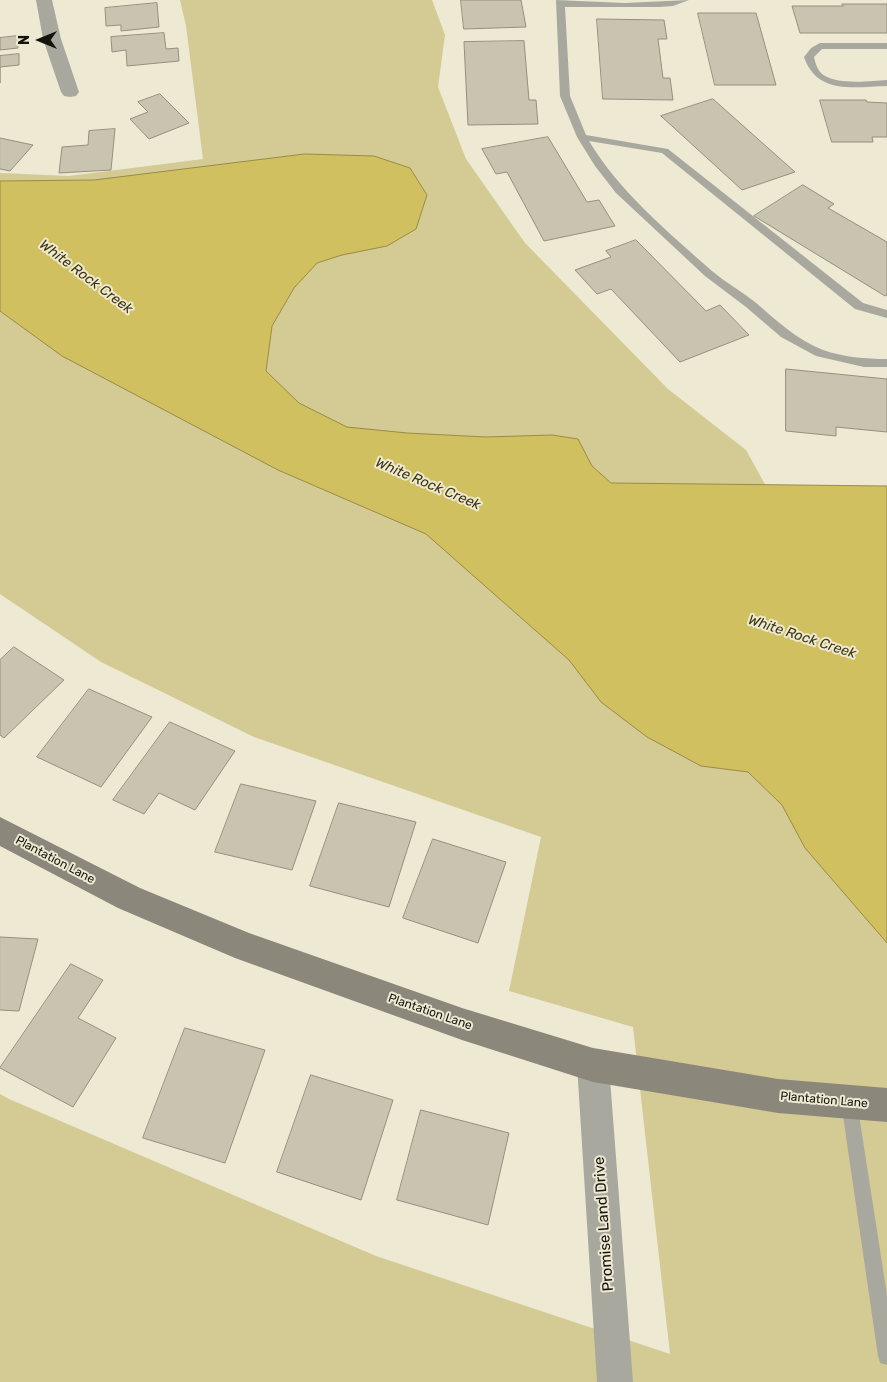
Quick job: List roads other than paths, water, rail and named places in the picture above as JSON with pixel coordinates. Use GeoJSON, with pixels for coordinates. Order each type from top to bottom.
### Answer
{"type":"FeatureCollection","features":[{"type":"Feature","properties":{"kind":"street"},"geometry":{"type":"LineString","coordinates":[[44,0],[52,38],[70,92]]}},
{"type":"Feature","properties":{"kind":"street","name":"Plantation Lane"},"geometry":{"type":"LineString","coordinates":[[0,830],[17,841],[129,898],[246,947],[462,1024],[593,1065],[778,1096],[887,1105]]}},
{"type":"Feature","properties":{"kind":"street","name":"Promise Land Drive"},"geometry":{"type":"LineString","coordinates":[[593,1065],[614,1382]]}},
{"type":"Feature","properties":{"kind":"lane"},"geometry":{"type":"LineString","coordinates":[[685,0],[673,3],[645,4],[561,2],[565,96],[582,137],[598,164],[620,191],[709,274],[750,304],[785,334],[820,353],[864,363],[887,364]]}},
{"type":"Feature","properties":{"kind":"lane"},"geometry":{"type":"LineString","coordinates":[[887,46],[820,46],[809,57],[819,76],[829,80],[842,83],[887,83]]}},
{"type":"Feature","properties":{"kind":"lane"},"geometry":{"type":"LineString","coordinates":[[582,137],[665,152],[859,306],[887,314]]}},
{"type":"Feature","properties":{"kind":"lane"},"geometry":{"type":"LineString","coordinates":[[849,1102],[887,1356]]}},
{"type":"Feature","properties":{"kind":"water","name":"White Rock Creek"},"geometry":{"type":"Polygon","coordinates":[[[305,154],[374,156],[410,168],[427,195],[416,229],[387,246],[342,255],[317,263],[294,288],[272,326],[266,371],[299,403],[347,427],[407,433],[486,437],[552,435],[578,439],[592,466],[611,483],[887,486],[887,943],[805,848],[782,805],[748,772],[701,766],[647,737],[601,702],[569,660],[426,534],[278,470],[62,356],[0,311],[0,181],[94,180],[305,154]]]}}]}
